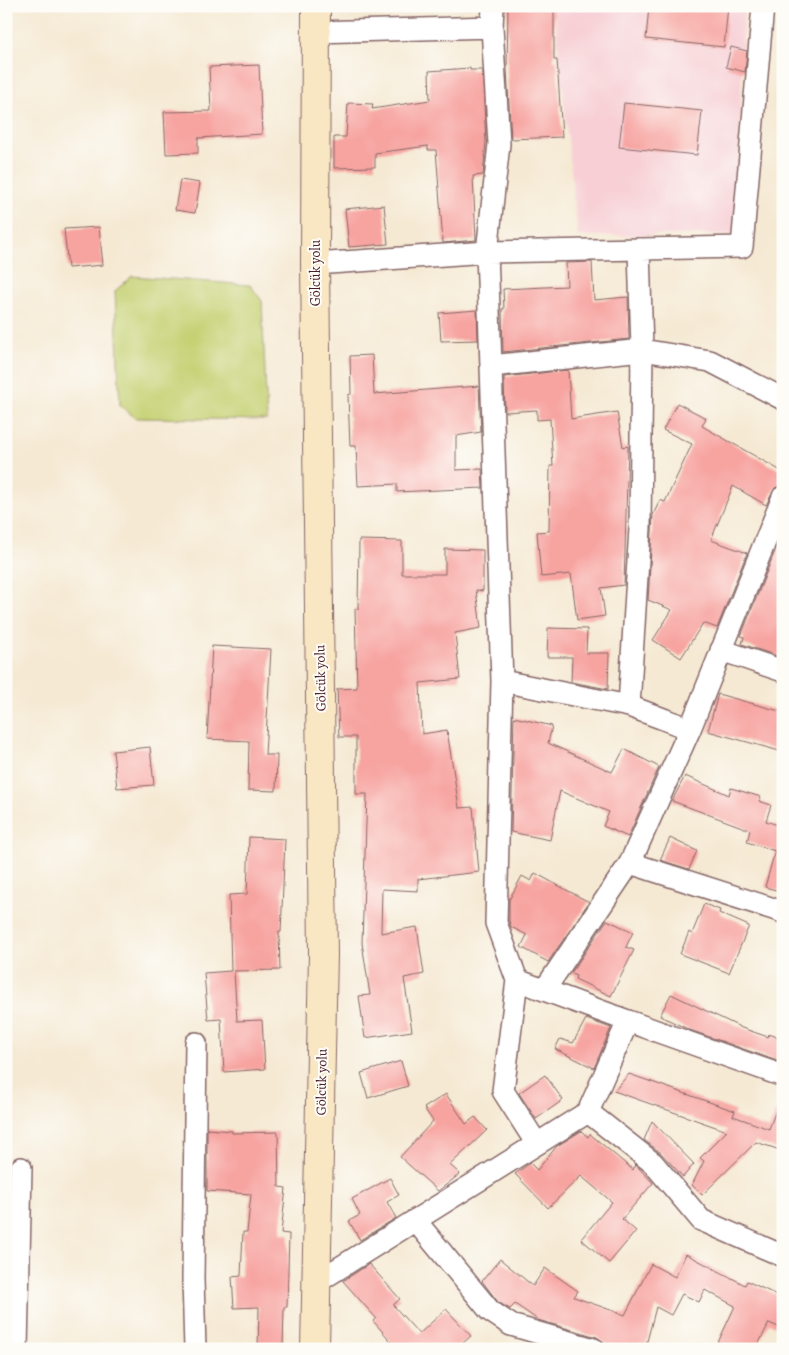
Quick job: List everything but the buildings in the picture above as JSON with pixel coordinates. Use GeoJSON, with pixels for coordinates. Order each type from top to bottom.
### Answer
{"type":"FeatureCollection","features":[{"type":"Feature","properties":{"kind":"main road","name":"Gölcük yolu"},"geometry":{"type":"LineString","coordinates":[[315,19],[315,264],[323,954],[315,1349]]}},
{"type":"Feature","properties":{"kind":"street"},"geometry":{"type":"LineString","coordinates":[[315,264],[487,252],[742,247],[763,6]]}},
{"type":"Feature","properties":{"kind":"street"},"geometry":{"type":"LineString","coordinates":[[315,19],[492,16],[499,144],[487,252],[502,681],[496,923],[517,980],[503,1091],[537,1144]]}},
{"type":"Feature","properties":{"kind":"street"},"geometry":{"type":"LineString","coordinates":[[629,706],[640,528],[642,350],[640,249]]}},
{"type":"Feature","properties":{"kind":"street"},"geometry":{"type":"LineString","coordinates":[[491,366],[642,350],[710,361],[783,399]]}},
{"type":"Feature","properties":{"kind":"street"},"geometry":{"type":"LineString","coordinates":[[545,989],[630,864],[690,729],[783,496]]}},
{"type":"Feature","properties":{"kind":"street"},"geometry":{"type":"LineString","coordinates":[[721,650],[783,671]]}},
{"type":"Feature","properties":{"kind":"street"},"geometry":{"type":"LineString","coordinates":[[502,681],[629,706],[690,729]]}},
{"type":"Feature","properties":{"kind":"street"},"geometry":{"type":"LineString","coordinates":[[630,864],[783,912]]}},
{"type":"Feature","properties":{"kind":"street"},"geometry":{"type":"LineString","coordinates":[[517,980],[783,1076]]}},
{"type":"Feature","properties":{"kind":"street"},"geometry":{"type":"LineString","coordinates":[[317,1282],[588,1112],[628,1021]]}},
{"type":"Feature","properties":{"kind":"street"},"geometry":{"type":"LineString","coordinates":[[195,1349],[193,1279],[196,1043]]}},
{"type":"Feature","properties":{"kind":"street"},"geometry":{"type":"LineString","coordinates":[[588,1112],[653,1162],[701,1220],[783,1256]]}},
{"type":"Feature","properties":{"kind":"street"},"geometry":{"type":"LineString","coordinates":[[17,1349],[21,1168]]}},
{"type":"Feature","properties":{"kind":"street"},"geometry":{"type":"LineString","coordinates":[[416,1220],[490,1311],[511,1325],[547,1333],[594,1349]]}},
{"type":"Feature","properties":{"kind":"shaded area"},"geometry":{"type":"Polygon","coordinates":[[[554,6],[744,6],[736,234],[578,236],[554,6]]]}},
{"type":"Feature","properties":{"kind":"green space"},"geometry":{"type":"Polygon","coordinates":[[[132,276],[250,285],[262,301],[267,420],[136,418],[120,406],[115,291],[132,276]]]}}]}
